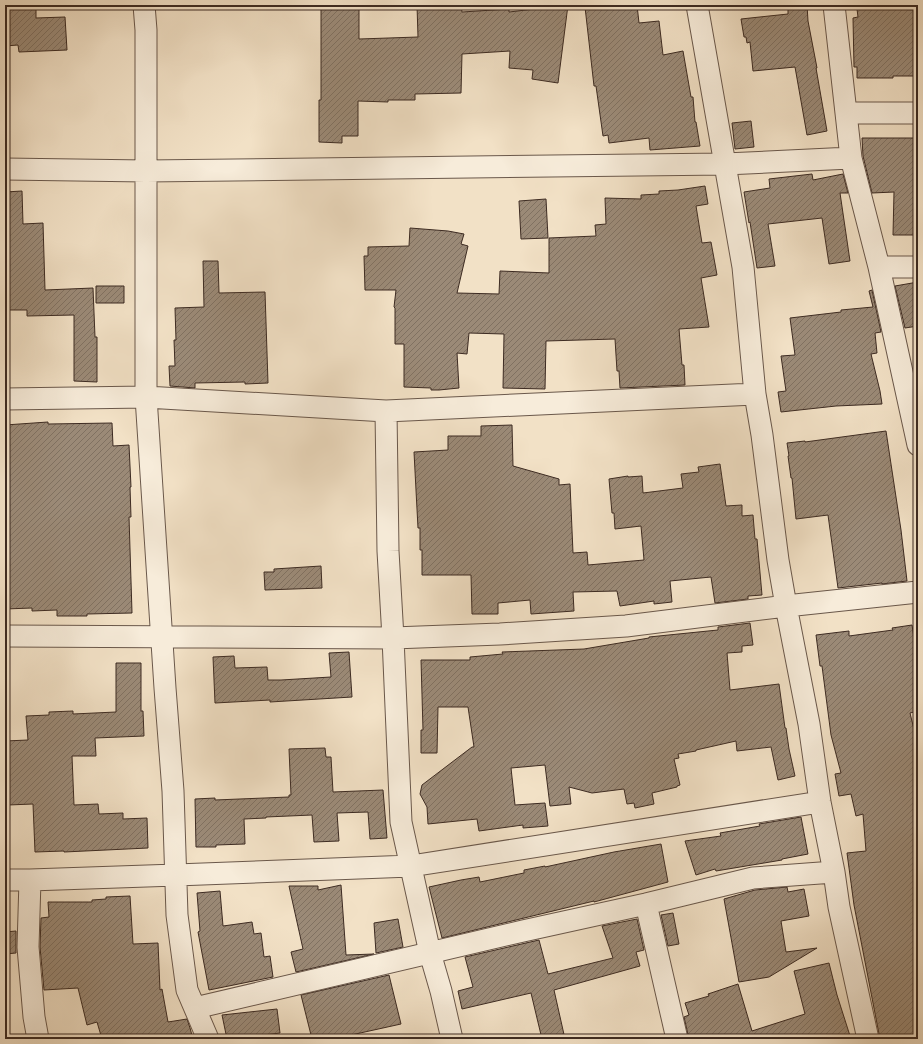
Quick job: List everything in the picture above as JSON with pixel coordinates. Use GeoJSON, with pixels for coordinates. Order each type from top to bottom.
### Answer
{"type":"FeatureCollection","features":[{"type":"Feature","properties":{"kind":"street"},"geometry":{"type":"LineString","coordinates":[[144,5],[146,30],[146,398],[173,791],[177,915],[187,990],[208,1039]]}},
{"type":"Feature","properties":{"kind":"street"},"geometry":{"type":"LineString","coordinates":[[697,5],[743,267],[755,394],[762,435],[778,560],[809,724],[820,802],[834,872],[839,907],[868,1039]]}},
{"type":"Feature","properties":{"kind":"street"},"geometry":{"type":"LineString","coordinates":[[834,5],[851,158],[913,403],[918,445]]}},
{"type":"Feature","properties":{"kind":"street"},"geometry":{"type":"LineString","coordinates":[[846,113],[918,113]]}},
{"type":"Feature","properties":{"kind":"street"},"geometry":{"type":"LineString","coordinates":[[5,169],[146,171],[725,164],[851,158]]}},
{"type":"Feature","properties":{"kind":"street"},"geometry":{"type":"LineString","coordinates":[[879,267],[918,267]]}},
{"type":"Feature","properties":{"kind":"street"},"geometry":{"type":"LineString","coordinates":[[5,400],[146,398],[386,411],[755,394]]}},
{"type":"Feature","properties":{"kind":"street"},"geometry":{"type":"LineString","coordinates":[[386,411],[388,551],[402,822],[430,952],[452,1039]]}},
{"type":"Feature","properties":{"kind":"street"},"geometry":{"type":"LineString","coordinates":[[5,636],[393,638],[500,634],[626,626],[786,606],[918,592]]}},
{"type":"Feature","properties":{"kind":"street"},"geometry":{"type":"LineString","coordinates":[[5,880],[411,866],[820,802]]}},
{"type":"Feature","properties":{"kind":"street"},"geometry":{"type":"LineString","coordinates":[[195,1008],[430,952],[646,904],[753,878],[834,872]]}},
{"type":"Feature","properties":{"kind":"street"},"geometry":{"type":"LineString","coordinates":[[30,880],[28,947],[34,1016],[38,1039]]}},
{"type":"Feature","properties":{"kind":"street"},"geometry":{"type":"LineString","coordinates":[[646,904],[677,1039]]}},
{"type":"Feature","properties":{"kind":"building"},"geometry":{"type":"Polygon","coordinates":[[[5,5],[36,5],[36,18],[65,17],[67,50],[19,52],[18,45],[5,46],[5,5]]]}},
{"type":"Feature","properties":{"kind":"building"},"geometry":{"type":"Polygon","coordinates":[[[321,5],[359,5],[359,39],[418,37],[417,5],[461,5],[462,12],[509,9],[509,12],[568,5],[558,83],[532,79],[533,70],[509,68],[510,51],[462,54],[461,93],[415,94],[415,100],[388,100],[388,102],[358,101],[358,136],[342,136],[342,143],[319,142],[319,100],[321,100],[321,5]]]}},
{"type":"Feature","properties":{"kind":"building"},"geometry":{"type":"Polygon","coordinates":[[[637,5],[639,23],[659,21],[663,55],[683,51],[691,97],[693,97],[695,122],[700,146],[650,150],[649,138],[609,143],[608,135],[603,136],[596,86],[594,86],[585,7],[637,5]]]}},
{"type":"Feature","properties":{"kind":"building"},"geometry":{"type":"Polygon","coordinates":[[[788,5],[807,5],[808,21],[827,131],[807,135],[795,67],[753,71],[750,42],[747,43],[746,37],[744,37],[741,19],[788,14],[788,5]]]}},
{"type":"Feature","properties":{"kind":"building"},"geometry":{"type":"Polygon","coordinates":[[[895,8],[918,10],[918,76],[857,78],[857,67],[854,67],[853,18],[858,17],[857,9],[895,8]]]}},
{"type":"Feature","properties":{"kind":"building"},"geometry":{"type":"Polygon","coordinates":[[[751,121],[754,147],[735,149],[732,123],[751,121]]]}},
{"type":"Feature","properties":{"kind":"building"},"geometry":{"type":"Polygon","coordinates":[[[862,138],[916,138],[916,152],[918,152],[918,235],[893,235],[894,192],[872,193],[863,156],[862,138]]]}},
{"type":"Feature","properties":{"kind":"building"},"geometry":{"type":"Polygon","coordinates":[[[812,174],[813,180],[843,174],[848,193],[840,193],[850,261],[829,264],[822,218],[768,224],[775,266],[757,268],[744,192],[770,188],[769,179],[812,174]]]}},
{"type":"Feature","properties":{"kind":"building"},"geometry":{"type":"Polygon","coordinates":[[[705,186],[708,204],[696,206],[702,243],[711,242],[717,275],[701,278],[709,327],[679,329],[685,385],[620,388],[619,371],[617,371],[615,339],[546,341],[545,389],[503,388],[504,334],[469,333],[467,354],[457,353],[459,388],[431,390],[431,388],[404,387],[404,344],[395,344],[394,307],[396,290],[365,290],[364,256],[368,256],[368,247],[409,246],[410,228],[448,231],[464,234],[461,244],[468,246],[457,293],[499,294],[500,271],[549,273],[549,238],[596,236],[595,225],[606,224],[605,198],[641,199],[641,195],[659,194],[659,191],[705,186]]]}},
{"type":"Feature","properties":{"kind":"building"},"geometry":{"type":"Polygon","coordinates":[[[22,191],[23,224],[43,223],[45,290],[93,288],[95,337],[97,337],[97,382],[74,381],[74,315],[27,316],[27,310],[5,310],[5,192],[22,191]]]}},
{"type":"Feature","properties":{"kind":"building"},"geometry":{"type":"Polygon","coordinates":[[[546,199],[548,238],[521,239],[519,201],[546,199]]]}},
{"type":"Feature","properties":{"kind":"building"},"geometry":{"type":"Polygon","coordinates":[[[203,261],[218,261],[219,293],[265,292],[268,383],[195,383],[195,388],[170,386],[169,366],[175,366],[175,308],[204,307],[203,261]]]}},
{"type":"Feature","properties":{"kind":"building"},"geometry":{"type":"Polygon","coordinates":[[[918,282],[918,326],[905,328],[895,286],[918,282]]]}},
{"type":"Feature","properties":{"kind":"building"},"geometry":{"type":"Polygon","coordinates":[[[96,286],[124,286],[124,303],[96,303],[96,286]]]}},
{"type":"Feature","properties":{"kind":"building"},"geometry":{"type":"Polygon","coordinates":[[[872,290],[881,332],[875,333],[877,353],[871,354],[882,404],[836,406],[781,412],[778,392],[786,391],[781,356],[795,355],[790,318],[841,312],[841,310],[873,307],[869,291],[872,290]]]}},
{"type":"Feature","properties":{"kind":"building"},"geometry":{"type":"Polygon","coordinates":[[[48,422],[48,424],[112,423],[113,446],[129,445],[131,517],[129,517],[132,613],[57,616],[57,610],[32,611],[32,608],[5,609],[5,425],[48,422]]]}},
{"type":"Feature","properties":{"kind":"building"},"geometry":{"type":"Polygon","coordinates":[[[512,425],[513,466],[559,479],[559,485],[570,484],[573,553],[587,552],[588,565],[644,560],[641,526],[615,529],[609,479],[628,476],[642,476],[643,493],[683,488],[681,474],[699,472],[698,467],[720,464],[726,506],[742,505],[742,516],[753,515],[755,539],[757,539],[762,595],[748,596],[748,599],[715,603],[711,577],[670,581],[672,602],[654,604],[654,601],[620,606],[617,591],[573,592],[574,611],[531,614],[530,600],[498,603],[498,614],[472,614],[471,575],[422,575],[422,550],[420,550],[420,528],[418,528],[414,452],[448,450],[448,436],[481,436],[481,426],[512,425]]]}},
{"type":"Feature","properties":{"kind":"building"},"geometry":{"type":"Polygon","coordinates":[[[886,431],[907,581],[838,588],[828,515],[796,519],[787,443],[886,431]]]}},
{"type":"Feature","properties":{"kind":"building"},"geometry":{"type":"Polygon","coordinates":[[[321,566],[322,588],[265,590],[264,572],[274,572],[274,569],[321,566]]]}},
{"type":"Feature","properties":{"kind":"building"},"geometry":{"type":"Polygon","coordinates":[[[750,623],[753,645],[742,646],[742,652],[727,653],[730,690],[779,684],[785,728],[795,776],[778,780],[771,747],[737,751],[736,741],[678,754],[679,758],[674,759],[680,785],[652,793],[654,804],[635,808],[634,803],[627,804],[624,789],[592,793],[569,787],[571,804],[550,806],[545,765],[511,768],[515,805],[545,803],[548,826],[523,828],[523,825],[479,831],[477,819],[428,824],[427,807],[420,794],[422,785],[474,747],[468,707],[438,707],[437,753],[421,753],[421,730],[423,730],[421,660],[470,660],[470,657],[503,654],[502,652],[584,649],[649,637],[718,630],[718,627],[750,623]]]}},
{"type":"Feature","properties":{"kind":"building"},"geometry":{"type":"Polygon","coordinates":[[[912,625],[918,665],[918,711],[910,713],[918,746],[918,1039],[880,1039],[854,905],[847,853],[866,851],[863,814],[856,816],[851,794],[839,796],[835,774],[841,773],[831,735],[822,666],[820,666],[816,635],[849,631],[849,636],[893,630],[892,628],[912,625]]]}},
{"type":"Feature","properties":{"kind":"building"},"geometry":{"type":"Polygon","coordinates":[[[349,652],[352,697],[270,702],[270,700],[215,703],[213,657],[234,656],[235,668],[267,667],[268,680],[281,680],[331,677],[329,653],[349,652]]]}},
{"type":"Feature","properties":{"kind":"building"},"geometry":{"type":"Polygon","coordinates":[[[116,663],[141,663],[141,711],[143,711],[144,736],[95,738],[96,756],[72,756],[74,805],[98,804],[99,814],[123,813],[123,819],[147,818],[148,848],[35,852],[33,804],[8,805],[5,741],[28,740],[26,716],[49,715],[49,712],[73,711],[73,714],[116,712],[116,663]]]}},
{"type":"Feature","properties":{"kind":"building"},"geometry":{"type":"Polygon","coordinates":[[[325,748],[326,757],[331,757],[333,792],[383,790],[387,838],[370,839],[368,812],[337,813],[339,841],[314,842],[312,815],[244,819],[245,844],[216,845],[216,847],[196,847],[195,799],[215,798],[215,800],[289,797],[289,795],[291,795],[289,749],[325,748]]]}},
{"type":"Feature","properties":{"kind":"building"},"geometry":{"type":"Polygon","coordinates":[[[801,817],[808,854],[716,871],[715,869],[696,875],[685,841],[721,836],[720,833],[760,826],[759,824],[801,817]]]}},
{"type":"Feature","properties":{"kind":"building"},"geometry":{"type":"Polygon","coordinates":[[[661,844],[668,882],[594,902],[442,938],[429,887],[479,877],[480,882],[524,873],[524,870],[661,844]]]}},
{"type":"Feature","properties":{"kind":"building"},"geometry":{"type":"Polygon","coordinates":[[[341,885],[346,955],[374,954],[296,972],[291,952],[303,949],[289,886],[318,886],[318,890],[341,885]]]}},
{"type":"Feature","properties":{"kind":"building"},"geometry":{"type":"Polygon","coordinates":[[[787,887],[788,892],[804,889],[809,916],[781,921],[786,952],[817,948],[769,977],[739,982],[724,899],[755,890],[787,887]]]}},
{"type":"Feature","properties":{"kind":"building"},"geometry":{"type":"Polygon","coordinates":[[[220,891],[223,926],[252,922],[254,934],[261,933],[264,957],[270,956],[273,977],[209,990],[198,932],[200,931],[197,893],[220,891]]]}},
{"type":"Feature","properties":{"kind":"building"},"geometry":{"type":"Polygon","coordinates":[[[130,896],[133,944],[158,943],[160,990],[162,989],[168,1022],[187,1019],[193,1039],[102,1039],[97,1022],[87,1025],[78,988],[44,990],[40,947],[41,918],[49,917],[48,902],[92,902],[92,900],[106,899],[106,897],[130,896]]]}},
{"type":"Feature","properties":{"kind":"building"},"geometry":{"type":"Polygon","coordinates":[[[673,913],[679,944],[668,946],[661,915],[673,913]]]}},
{"type":"Feature","properties":{"kind":"building"},"geometry":{"type":"Polygon","coordinates":[[[398,919],[403,947],[376,953],[374,923],[398,919]]]}},
{"type":"Feature","properties":{"kind":"building"},"geometry":{"type":"Polygon","coordinates":[[[637,919],[644,950],[636,952],[640,966],[554,990],[565,1039],[542,1039],[531,993],[462,1009],[458,991],[473,987],[465,957],[539,940],[548,974],[613,958],[602,926],[637,919]]]}},
{"type":"Feature","properties":{"kind":"building"},"geometry":{"type":"Polygon","coordinates":[[[16,931],[16,953],[5,954],[5,932],[16,931]]]}},
{"type":"Feature","properties":{"kind":"building"},"geometry":{"type":"Polygon","coordinates":[[[829,963],[837,995],[851,1039],[689,1039],[684,1017],[689,1015],[685,1003],[709,996],[708,994],[738,984],[752,1031],[805,1014],[794,971],[829,963]]]}},
{"type":"Feature","properties":{"kind":"building"},"geometry":{"type":"Polygon","coordinates":[[[389,975],[401,1024],[333,1039],[312,1039],[301,995],[389,975]]]}},
{"type":"Feature","properties":{"kind":"building"},"geometry":{"type":"Polygon","coordinates":[[[277,1009],[280,1033],[264,1035],[264,1039],[227,1039],[222,1015],[277,1009]]]}}]}
